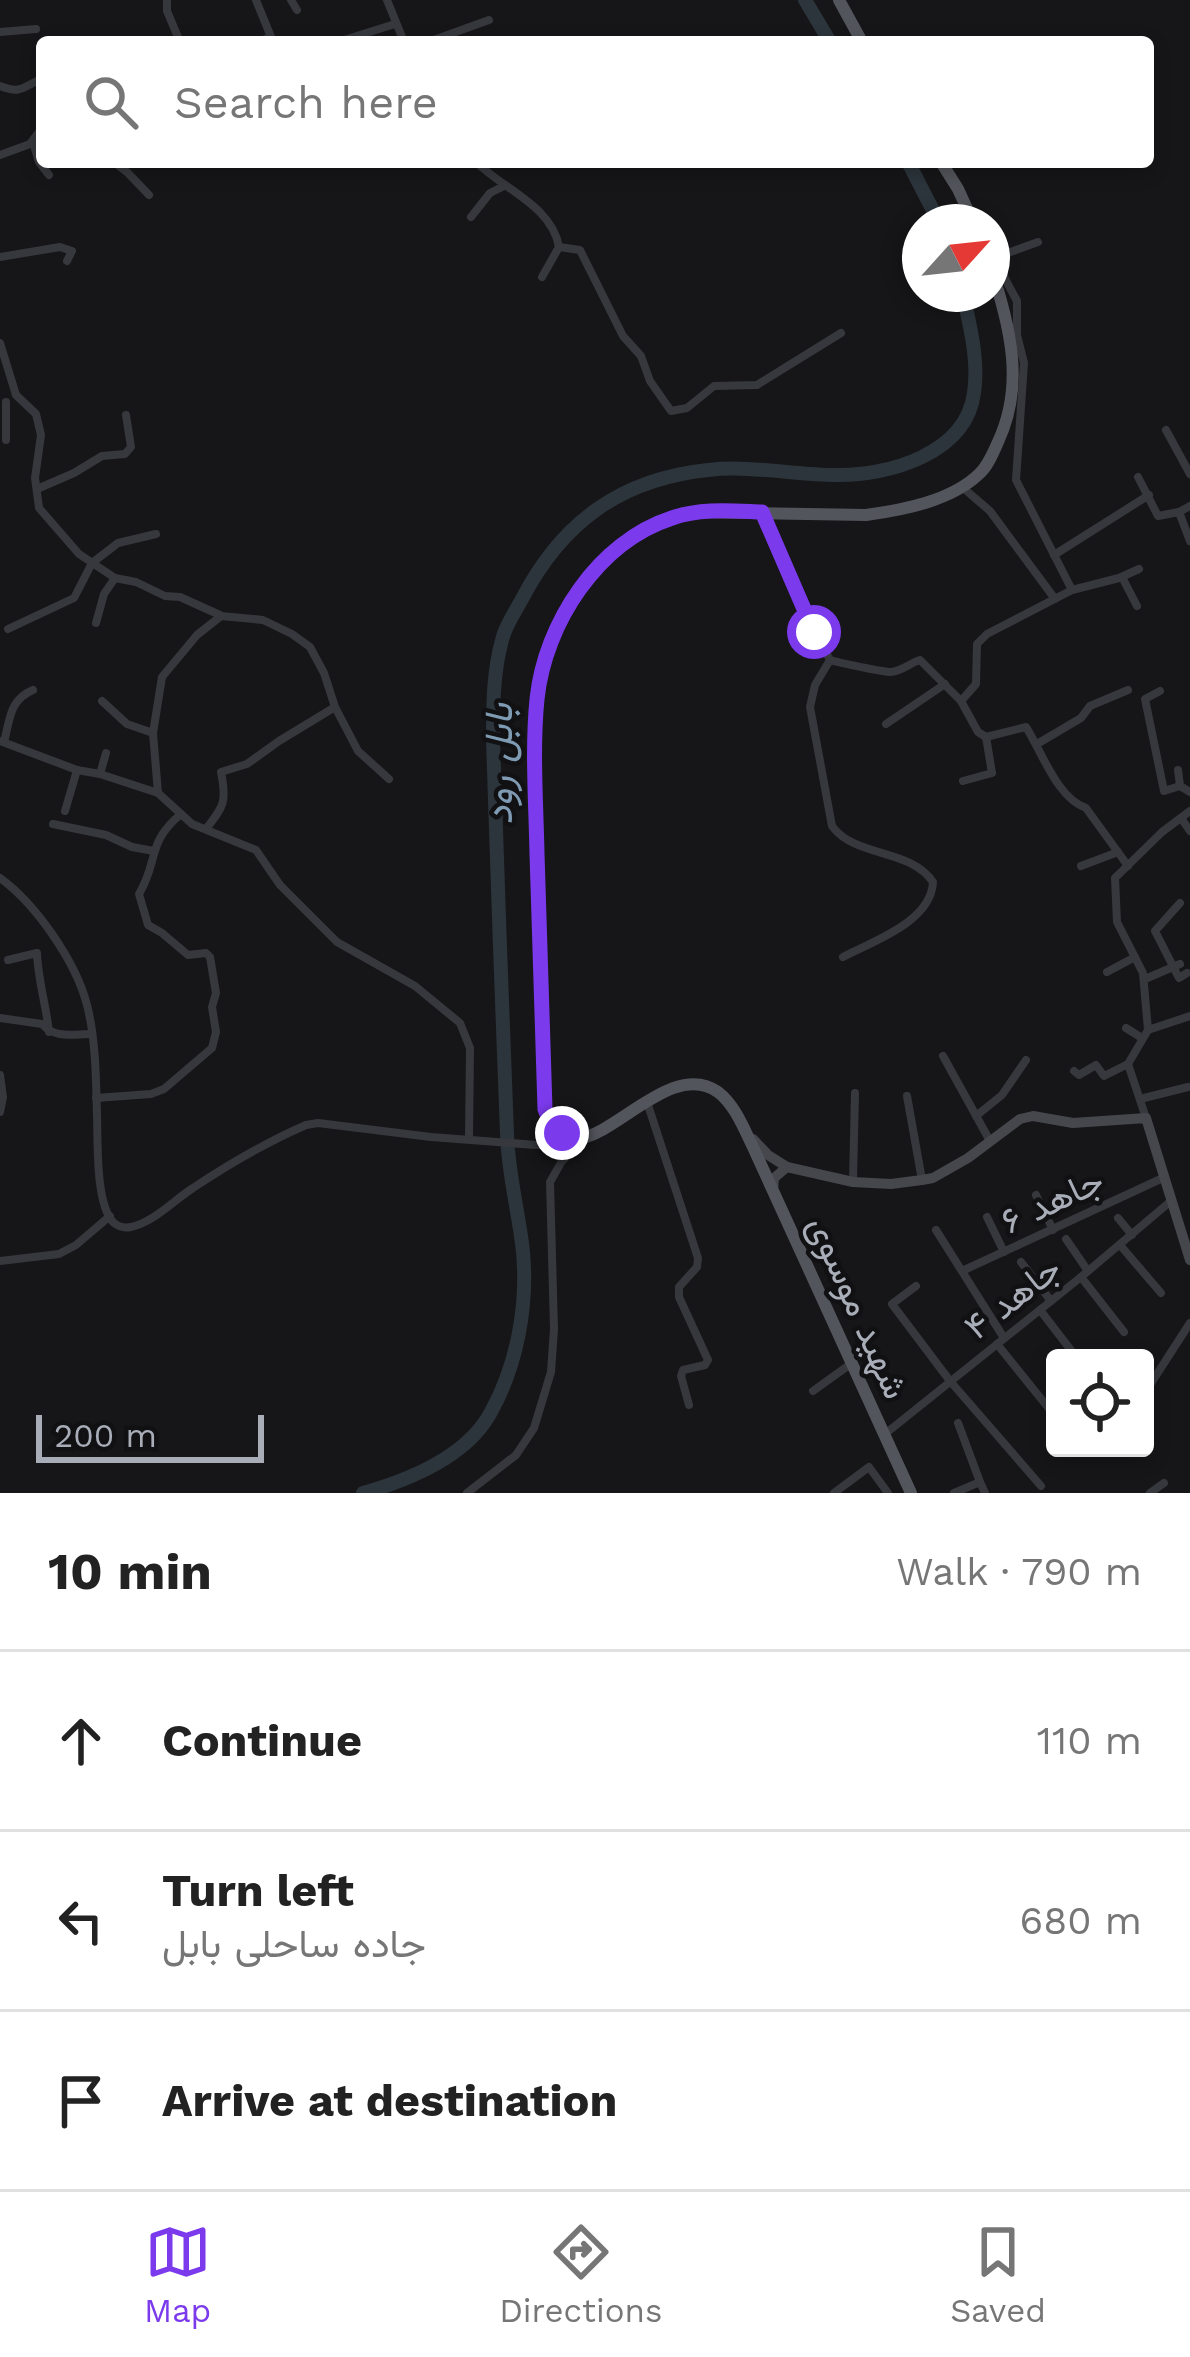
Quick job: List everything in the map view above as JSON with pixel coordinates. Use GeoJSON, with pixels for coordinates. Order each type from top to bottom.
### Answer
{"type":"FeatureCollection","features":[{"type":"Feature","properties":{"kind":"main road"},"geometry":{"type":"LineString","coordinates":[[839,0],[859,36]]}},
{"type":"Feature","properties":{"kind":"main road"},"geometry":{"type":"LineString","coordinates":[[945,168],[965,204]]}},
{"type":"Feature","properties":{"kind":"main road"},"geometry":{"type":"LineString","coordinates":[[647,1102],[600,1132],[578,1138],[554,1127],[545,1109],[535,744],[538,694],[551,642],[590,574],[640,532],[670,518],[694,512],[891,512],[950,494],[979,475],[1008,420],[1014,358],[1006,312]]}},
{"type":"Feature","properties":{"kind":"main road","name":"شهید موسوی"},"geometry":{"type":"LineString","coordinates":[[647,1102],[688,1083],[703,1085],[728,1101],[910,1493]]}},
{"type":"Feature","properties":{"kind":"main road"},"geometry":{"type":"LineString","coordinates":[[742,1126],[768,1155],[787,1167],[853,1182],[891,1184],[933,1178],[1020,1119],[1034,1116],[1073,1123],[1147,1118],[1190,1260]]}},
{"type":"Feature","properties":{"kind":"main road"},"geometry":{"type":"LineString","coordinates":[[773,1191],[774,1178],[787,1167]]}},
{"type":"Feature","properties":{"kind":"street"},"geometry":{"type":"LineString","coordinates":[[167,0],[178,36]]}},
{"type":"Feature","properties":{"kind":"street"},"geometry":{"type":"LineString","coordinates":[[256,0],[271,36]]}},
{"type":"Feature","properties":{"kind":"street"},"geometry":{"type":"LineString","coordinates":[[291,0],[297,10]]}},
{"type":"Feature","properties":{"kind":"street"},"geometry":{"type":"LineString","coordinates":[[387,0],[401,36]]}},
{"type":"Feature","properties":{"kind":"street"},"geometry":{"type":"LineString","coordinates":[[445,36],[489,20]]}},
{"type":"Feature","properties":{"kind":"street"},"geometry":{"type":"LineString","coordinates":[[356,36],[394,24]]}},
{"type":"Feature","properties":{"kind":"street"},"geometry":{"type":"LineString","coordinates":[[0,32],[36,29]]}},
{"type":"Feature","properties":{"kind":"street"},"geometry":{"type":"LineString","coordinates":[[0,86],[23,90],[36,82]]}},
{"type":"Feature","properties":{"kind":"street"},"geometry":{"type":"LineString","coordinates":[[0,155],[36,136]]}},
{"type":"Feature","properties":{"kind":"street"},"geometry":{"type":"LineString","coordinates":[[32,141],[36,153]]}},
{"type":"Feature","properties":{"kind":"street"},"geometry":{"type":"LineString","coordinates":[[43,168],[49,176]]}},
{"type":"Feature","properties":{"kind":"street"},"geometry":{"type":"LineString","coordinates":[[122,168],[148,195]]}},
{"type":"Feature","properties":{"kind":"street"},"geometry":{"type":"LineString","coordinates":[[484,168],[530,202],[557,233],[559,247],[542,277]]}},
{"type":"Feature","properties":{"kind":"street"},"geometry":{"type":"LineString","coordinates":[[471,217],[490,193],[506,185]]}},
{"type":"Feature","properties":{"kind":"street"},"geometry":{"type":"LineString","coordinates":[[1010,254],[1038,242]]}},
{"type":"Feature","properties":{"kind":"street"},"geometry":{"type":"LineString","coordinates":[[559,247],[580,250],[623,336],[641,356],[650,381],[671,411],[687,408],[714,386],[757,385],[842,333]]}},
{"type":"Feature","properties":{"kind":"street"},"geometry":{"type":"LineString","coordinates":[[0,257],[61,248],[72,251],[67,262]]}},
{"type":"Feature","properties":{"kind":"street"},"geometry":{"type":"LineString","coordinates":[[1010,290],[1017,302],[1017,335],[1024,363],[1016,480],[1072,590]]}},
{"type":"Feature","properties":{"kind":"street"},"geometry":{"type":"LineString","coordinates":[[0,343],[14,389],[36,414],[41,435],[35,478],[39,508],[79,554],[115,578],[180,597],[221,616],[263,620],[310,646],[358,751],[389,778]]}},
{"type":"Feature","properties":{"kind":"street"},"geometry":{"type":"LineString","coordinates":[[6,440],[3,401],[14,389]]}},
{"type":"Feature","properties":{"kind":"street"},"geometry":{"type":"LineString","coordinates":[[37,489],[102,457],[125,454],[131,447],[127,416]]}},
{"type":"Feature","properties":{"kind":"street"},"geometry":{"type":"LineString","coordinates":[[1166,430],[1190,474]]}},
{"type":"Feature","properties":{"kind":"street"},"geometry":{"type":"LineString","coordinates":[[1138,477],[1158,517],[1190,506]]}},
{"type":"Feature","properties":{"kind":"street"},"geometry":{"type":"LineString","coordinates":[[961,486],[990,512],[1055,599]]}},
{"type":"Feature","properties":{"kind":"street"},"geometry":{"type":"LineString","coordinates":[[1054,555],[1148,495]]}},
{"type":"Feature","properties":{"kind":"street"},"geometry":{"type":"LineString","coordinates":[[762,512],[830,660]]}},
{"type":"Feature","properties":{"kind":"street"},"geometry":{"type":"LineString","coordinates":[[1179,512],[1190,541]]}},
{"type":"Feature","properties":{"kind":"street"},"geometry":{"type":"LineString","coordinates":[[8,629],[74,598],[92,563],[118,543],[156,534]]}},
{"type":"Feature","properties":{"kind":"street"},"geometry":{"type":"LineString","coordinates":[[961,701],[976,684],[976,644],[988,634],[1072,590],[1139,569]]}},
{"type":"Feature","properties":{"kind":"street"},"geometry":{"type":"LineString","coordinates":[[1122,577],[1137,607]]}},
{"type":"Feature","properties":{"kind":"street"},"geometry":{"type":"LineString","coordinates":[[96,623],[104,594],[115,578]]}},
{"type":"Feature","properties":{"kind":"street"},"geometry":{"type":"LineString","coordinates":[[158,793],[153,733],[162,677],[197,635],[221,616]]}},
{"type":"Feature","properties":{"kind":"street"},"geometry":{"type":"LineString","coordinates":[[830,660],[889,672],[920,661],[961,701],[978,732],[986,736],[1026,727],[1058,783],[1078,806],[1086,808],[1128,866]]}},
{"type":"Feature","properties":{"kind":"street"},"geometry":{"type":"LineString","coordinates":[[830,660],[815,685],[810,707],[832,826],[850,841],[922,869],[934,889],[928,904],[906,922],[843,957]]}},
{"type":"Feature","properties":{"kind":"street"},"geometry":{"type":"LineString","coordinates":[[886,724],[945,684]]}},
{"type":"Feature","properties":{"kind":"street"},"geometry":{"type":"LineString","coordinates":[[33,690],[14,702],[2,741],[77,770],[158,793],[192,824],[256,850],[280,885],[337,942],[416,986],[460,1023],[470,1048],[469,1139]]}},
{"type":"Feature","properties":{"kind":"street"},"geometry":{"type":"LineString","coordinates":[[1037,744],[1082,718],[1090,706],[1128,690]]}},
{"type":"Feature","properties":{"kind":"street"},"geometry":{"type":"LineString","coordinates":[[1160,691],[1145,699],[1164,791],[1180,786],[1190,792]]}},
{"type":"Feature","properties":{"kind":"street"},"geometry":{"type":"LineString","coordinates":[[102,701],[127,724],[153,733]]}},
{"type":"Feature","properties":{"kind":"street"},"geometry":{"type":"LineString","coordinates":[[206,830],[223,808],[221,772],[248,764],[335,707]]}},
{"type":"Feature","properties":{"kind":"street"},"geometry":{"type":"LineString","coordinates":[[963,781],[992,773],[986,736]]}},
{"type":"Feature","properties":{"kind":"street"},"geometry":{"type":"LineString","coordinates":[[100,774],[106,753]]}},
{"type":"Feature","properties":{"kind":"street"},"geometry":{"type":"LineString","coordinates":[[65,811],[77,770]]}},
{"type":"Feature","properties":{"kind":"street"},"geometry":{"type":"LineString","coordinates":[[1178,770],[1180,786]]}},
{"type":"Feature","properties":{"kind":"street"},"geometry":{"type":"LineString","coordinates":[[1074,1071],[1079,1075],[1096,1065],[1104,1076],[1127,1064],[1145,1034],[1145,979],[1118,922],[1115,878],[1190,811]]}},
{"type":"Feature","properties":{"kind":"street"},"geometry":{"type":"LineString","coordinates":[[96,1099],[164,1089],[212,1048],[216,993],[210,957],[206,952],[188,955],[148,925],[139,894],[166,826],[181,814]]}},
{"type":"Feature","properties":{"kind":"street"},"geometry":{"type":"LineString","coordinates":[[1181,818],[1190,831]]}},
{"type":"Feature","properties":{"kind":"street"},"geometry":{"type":"LineString","coordinates":[[53,824],[154,851]]}},
{"type":"Feature","properties":{"kind":"street"},"geometry":{"type":"LineString","coordinates":[[1082,866],[1118,852]]}},
{"type":"Feature","properties":{"kind":"street"},"geometry":{"type":"LineString","coordinates":[[0,878],[19,892],[70,961],[86,1003],[96,1099],[95,1156],[114,1223],[126,1228],[143,1222],[230,1165],[306,1125],[536,1145],[578,1138]]}},
{"type":"Feature","properties":{"kind":"street"},"geometry":{"type":"LineString","coordinates":[[1180,903],[1155,931],[1177,965],[1179,978],[1187,974]]}},
{"type":"Feature","properties":{"kind":"street"},"geometry":{"type":"LineString","coordinates":[[8,960],[37,953],[49,1032]]}},
{"type":"Feature","properties":{"kind":"street"},"geometry":{"type":"LineString","coordinates":[[1107,973],[1135,957]]}},
{"type":"Feature","properties":{"kind":"street"},"geometry":{"type":"LineString","coordinates":[[1145,979],[1177,965]]}},
{"type":"Feature","properties":{"kind":"street"},"geometry":{"type":"LineString","coordinates":[[1126,1028],[1145,1034],[1190,1016]]}},
{"type":"Feature","properties":{"kind":"street"},"geometry":{"type":"LineString","coordinates":[[0,1035],[3,1019],[42,1024],[56,1035],[91,1034]]}},
{"type":"Feature","properties":{"kind":"street"},"geometry":{"type":"LineString","coordinates":[[944,1056],[990,1141]]}},
{"type":"Feature","properties":{"kind":"street"},"geometry":{"type":"LineString","coordinates":[[976,1116],[1002,1095],[1026,1060]]}},
{"type":"Feature","properties":{"kind":"street"},"geometry":{"type":"LineString","coordinates":[[1127,1064],[1147,1118]]}},
{"type":"Feature","properties":{"kind":"street"},"geometry":{"type":"LineString","coordinates":[[0,1075],[0,1112]]}},
{"type":"Feature","properties":{"kind":"street"},"geometry":{"type":"LineString","coordinates":[[1140,1099],[1188,1087]]}},
{"type":"Feature","properties":{"kind":"street"},"geometry":{"type":"LineString","coordinates":[[853,1182],[855,1093]]}},
{"type":"Feature","properties":{"kind":"street"},"geometry":{"type":"LineString","coordinates":[[907,1096],[922,1180]]}},
{"type":"Feature","properties":{"kind":"street"},"geometry":{"type":"LineString","coordinates":[[647,1102],[698,1258],[698,1267],[679,1287],[679,1297],[708,1360],[683,1370],[689,1405]]}},
{"type":"Feature","properties":{"kind":"street"},"geometry":{"type":"LineString","coordinates":[[467,1493],[516,1455],[534,1428],[551,1372],[554,1329],[550,1182],[578,1138]]}},
{"type":"Feature","properties":{"kind":"street","name":"جاهد ۶"},"geometry":{"type":"LineString","coordinates":[[962,1271],[1165,1177]]}},
{"type":"Feature","properties":{"kind":"street"},"geometry":{"type":"LineString","coordinates":[[1036,1195],[1053,1230]]}},
{"type":"Feature","properties":{"kind":"street","name":"جاهد ۴"},"geometry":{"type":"LineString","coordinates":[[884,1435],[1172,1200]]}},
{"type":"Feature","properties":{"kind":"street"},"geometry":{"type":"LineString","coordinates":[[0,1261],[59,1254],[110,1216]]}},
{"type":"Feature","properties":{"kind":"street"},"geometry":{"type":"LineString","coordinates":[[987,1217],[1004,1252]]}},
{"type":"Feature","properties":{"kind":"street"},"geometry":{"type":"LineString","coordinates":[[1118,1219],[1132,1235]]}},
{"type":"Feature","properties":{"kind":"street"},"geometry":{"type":"LineString","coordinates":[[937,1230],[1000,1341],[1046,1405]]}},
{"type":"Feature","properties":{"kind":"street"},"geometry":{"type":"LineString","coordinates":[[1066,1239],[1124,1332]]}},
{"type":"Feature","properties":{"kind":"street"},"geometry":{"type":"LineString","coordinates":[[1120,1245],[1161,1293]]}},
{"type":"Feature","properties":{"kind":"street"},"geometry":{"type":"LineString","coordinates":[[1021,1262],[1051,1301]]}},
{"type":"Feature","properties":{"kind":"street"},"geometry":{"type":"LineString","coordinates":[[916,1286],[892,1304],[950,1381],[1041,1486]]}},
{"type":"Feature","properties":{"kind":"street"},"geometry":{"type":"LineString","coordinates":[[1040,1310],[1070,1349]]}},
{"type":"Feature","properties":{"kind":"street"},"geometry":{"type":"LineString","coordinates":[[1154,1379],[1190,1323]]}},
{"type":"Feature","properties":{"kind":"street"},"geometry":{"type":"LineString","coordinates":[[813,1391],[852,1363]]}},
{"type":"Feature","properties":{"kind":"street"},"geometry":{"type":"LineString","coordinates":[[958,1423],[985,1493]]}},
{"type":"Feature","properties":{"kind":"street"},"geometry":{"type":"LineString","coordinates":[[834,1493],[869,1467],[888,1493]]}},
{"type":"Feature","properties":{"kind":"street"},"geometry":{"type":"LineString","coordinates":[[954,1493],[980,1482]]}},
{"type":"Feature","properties":{"kind":"waterway","name":"بابل رود"},"geometry":{"type":"LineString","coordinates":[[805,0],[826,36]]}},
{"type":"Feature","properties":{"kind":"waterway","name":"بابل رود"},"geometry":{"type":"LineString","coordinates":[[911,168],[930,204]]}},
{"type":"Feature","properties":{"kind":"waterway","name":"بابل رود"},"geometry":{"type":"LineString","coordinates":[[363,1493],[417,1474],[467,1442],[500,1394],[519,1335],[524,1272],[508,1149],[493,740],[495,677],[508,624],[556,548],[575,527],[621,494],[677,475],[724,469],[820,475],[878,471],[941,446],[968,414],[974,393],[975,356],[967,312]]}},
{"type":"Feature","properties":{"kind":"route"},"geometry":{"type":"LineString","coordinates":[[562,1133],[550,1123],[545,1109],[536,790],[538,694],[551,642],[574,597],[611,553],[640,532],[694,512],[762,512],[814,632]]}}]}
